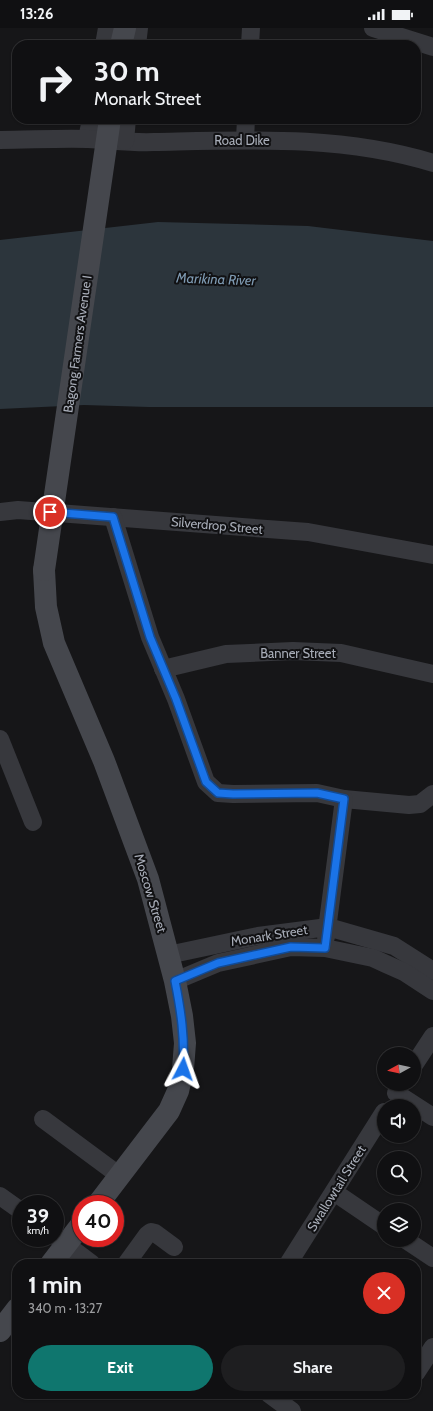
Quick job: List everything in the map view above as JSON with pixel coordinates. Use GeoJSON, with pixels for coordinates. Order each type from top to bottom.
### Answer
{"type":"FeatureCollection","features":[{"type":"Feature","properties":{"kind":"street"},"geometry":{"type":"LineString","coordinates":[[105,40],[107,28]]}},
{"type":"Feature","properties":{"kind":"street"},"geometry":{"type":"LineString","coordinates":[[122,40],[125,28]]}},
{"type":"Feature","properties":{"kind":"street"},"geometry":{"type":"LineString","coordinates":[[137,40],[139,28]]}},
{"type":"Feature","properties":{"kind":"street"},"geometry":{"type":"LineString","coordinates":[[250,40],[251,28]]}},
{"type":"Feature","properties":{"kind":"street"},"geometry":{"type":"LineString","coordinates":[[373,28],[411,40]]}},
{"type":"Feature","properties":{"kind":"street"},"geometry":{"type":"LineString","coordinates":[[421,43],[433,47]]}},
{"type":"Feature","properties":{"kind":"street"},"geometry":{"type":"LineString","coordinates":[[87,139],[90,124]]}},
{"type":"Feature","properties":{"kind":"street","name":"Bagong Farmers Avenue I"},"geometry":{"type":"LineString","coordinates":[[44,570],[109,124]]}},
{"type":"Feature","properties":{"kind":"street"},"geometry":{"type":"LineString","coordinates":[[125,141],[127,124]]}},
{"type":"Feature","properties":{"kind":"street"},"geometry":{"type":"LineString","coordinates":[[245,139],[246,124]]}},
{"type":"Feature","properties":{"kind":"street","name":"Road Dike"},"geometry":{"type":"LineString","coordinates":[[0,140],[87,139],[153,142],[245,139],[326,143],[397,154],[433,163]]}},
{"type":"Feature","properties":{"kind":"street","name":"Silverdrop Street"},"geometry":{"type":"LineString","coordinates":[[0,512],[18,510],[308,532],[433,555]]}},
{"type":"Feature","properties":{"kind":"street"},"geometry":{"type":"LineString","coordinates":[[113,517],[150,637],[176,699],[206,782],[218,793],[317,793],[344,799],[409,805],[420,804],[433,794]]}},
{"type":"Feature","properties":{"kind":"street","name":"Moscow Street"},"geometry":{"type":"LineString","coordinates":[[44,570],[46,607],[54,643],[127,819],[148,878],[175,981],[182,1016],[185,1043],[183,1069],[178,1091],[170,1111],[105,1195]]}},
{"type":"Feature","properties":{"kind":"street","name":"Banner Street"},"geometry":{"type":"LineString","coordinates":[[163,669],[226,654],[293,650],[341,653],[433,674]]}},
{"type":"Feature","properties":{"kind":"street"},"geometry":{"type":"LineString","coordinates":[[0,739],[33,822]]}},
{"type":"Feature","properties":{"kind":"street"},"geometry":{"type":"LineString","coordinates":[[325,948],[344,799]]}},
{"type":"Feature","properties":{"kind":"street","name":"Monark Street"},"geometry":{"type":"LineString","coordinates":[[168,955],[258,936],[328,927],[394,946],[433,971]]}},
{"type":"Feature","properties":{"kind":"street"},"geometry":{"type":"LineString","coordinates":[[386,964],[394,946]]}},
{"type":"Feature","properties":{"kind":"street","name":"Monark Street"},"geometry":{"type":"LineString","coordinates":[[175,981],[218,963],[291,947],[325,948],[373,958],[404,972],[433,991]]}},
{"type":"Feature","properties":{"kind":"street"},"geometry":{"type":"LineString","coordinates":[[421,1055],[433,1036]]}},
{"type":"Feature","properties":{"kind":"street"},"geometry":{"type":"LineString","coordinates":[[395,1094],[433,1117]]}},
{"type":"Feature","properties":{"kind":"street"},"geometry":{"type":"LineString","coordinates":[[43,1119],[120,1176]]}},
{"type":"Feature","properties":{"kind":"street","name":"Swallowtail Street"},"geometry":{"type":"LineString","coordinates":[[291,1259],[377,1123]]}},
{"type":"Feature","properties":{"kind":"street"},"geometry":{"type":"LineString","coordinates":[[334,1192],[377,1221]]}},
{"type":"Feature","properties":{"kind":"street"},"geometry":{"type":"LineString","coordinates":[[0,1196],[12,1205]]}},
{"type":"Feature","properties":{"kind":"street"},"geometry":{"type":"LineString","coordinates":[[129,1259],[146,1235],[151,1232],[155,1233],[174,1247]]}},
{"type":"Feature","properties":{"kind":"street"},"geometry":{"type":"LineString","coordinates":[[64,1243],[85,1259]]}},
{"type":"Feature","properties":{"kind":"street"},"geometry":{"type":"LineString","coordinates":[[53,1259],[57,1247]]}},
{"type":"Feature","properties":{"kind":"street"},"geometry":{"type":"LineString","coordinates":[[416,1247],[433,1258]]}},
{"type":"Feature","properties":{"kind":"street"},"geometry":{"type":"LineString","coordinates":[[0,1331],[12,1315]]}},
{"type":"Feature","properties":{"kind":"street"},"geometry":{"type":"LineString","coordinates":[[421,1365],[433,1347]]}},
{"type":"Feature","properties":{"kind":"street"},"geometry":{"type":"LineString","coordinates":[[276,1399],[292,1411]]}},
{"type":"Feature","properties":{"kind":"water","name":"Marikina River"},"geometry":{"type":"Polygon","coordinates":[[[158,222],[308,226],[433,241],[433,407],[149,407],[84,405],[0,409],[0,240],[158,222]]]}},
{"type":"Feature","properties":{"kind":"route"},"geometry":{"type":"LineString","coordinates":[[50,512],[113,517],[150,637],[176,699],[206,782],[218,793],[317,793],[344,799],[325,948],[291,947],[218,963],[175,981],[182,1016],[185,1043],[183,1069]]}}]}
